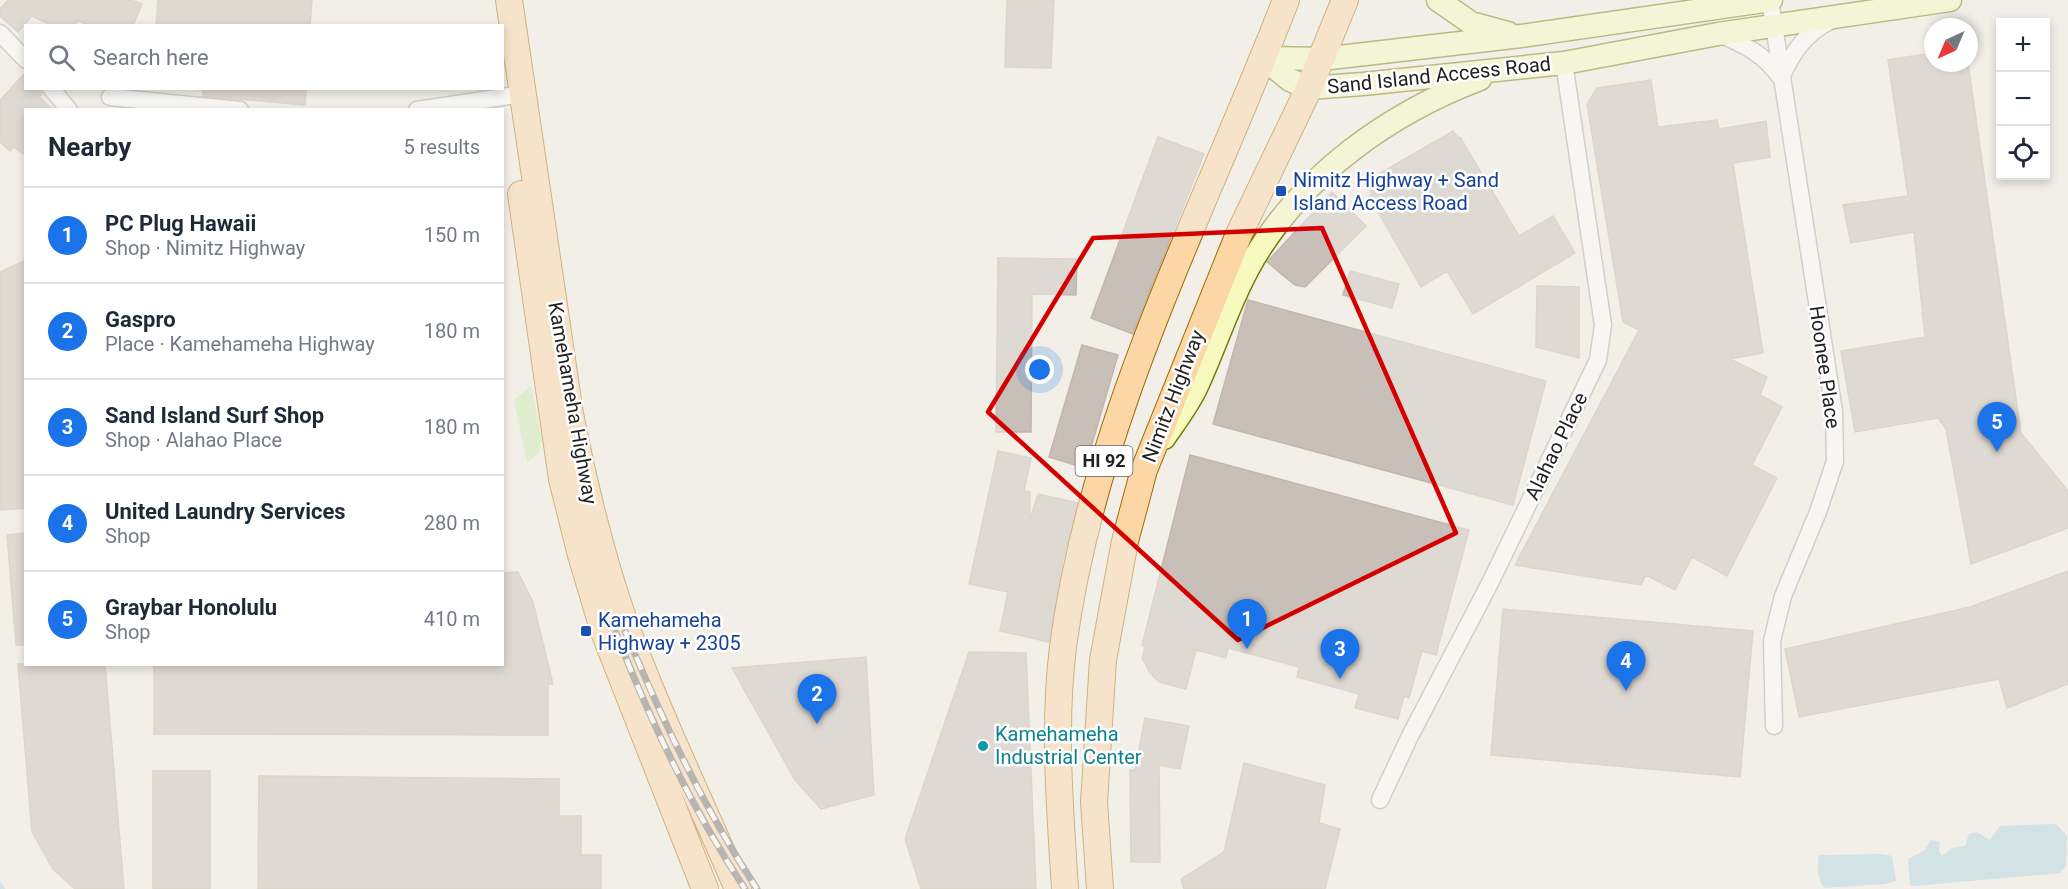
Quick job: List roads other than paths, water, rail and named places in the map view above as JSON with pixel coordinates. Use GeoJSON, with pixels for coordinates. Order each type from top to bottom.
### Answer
{"type":"FeatureCollection","features":[{"type":"Feature","properties":{"kind":"main road"},"geometry":{"type":"LineString","coordinates":[[492,0],[496,24]]}},
{"type":"Feature","properties":{"kind":"main road","name":"Kamehameha Highway"},"geometry":{"type":"LineString","coordinates":[[508,0],[515,96],[565,490],[604,632],[705,889]]}},
{"type":"Feature","properties":{"kind":"main road","name":"HI 92"},"geometry":{"type":"LineString","coordinates":[[1065,889],[1057,719],[1064,647],[1079,555],[1107,452],[1166,291],[1286,0]]}},
{"type":"Feature","properties":{"kind":"main road","name":"Nimitz Highway"},"geometry":{"type":"LineString","coordinates":[[1100,889],[1094,802],[1103,660],[1125,541],[1144,470],[1239,234],[1309,88],[1345,0]]}},
{"type":"Feature","properties":{"kind":"main road"},"geometry":{"type":"LineString","coordinates":[[1438,0],[1471,23],[1521,36]]}},
{"type":"Feature","properties":{"kind":"main road","name":"Sand Island Access Road"},"geometry":{"type":"LineString","coordinates":[[1263,58],[1322,58],[1521,36],[1770,0]]}},
{"type":"Feature","properties":{"kind":"main road","name":"Sand Island Access Road"},"geometry":{"type":"LineString","coordinates":[[1263,58],[1290,80],[1309,88],[1564,63],[1719,34],[1773,28],[1950,0]]}},
{"type":"Feature","properties":{"kind":"main road"},"geometry":{"type":"LineString","coordinates":[[1144,470],[1195,390],[1237,292],[1255,257],[1302,197],[1335,163],[1393,121],[1457,88],[1509,68]]}},
{"type":"Feature","properties":{"kind":"main road","name":"Kamehameha Highway"},"geometry":{"type":"LineString","coordinates":[[504,73],[515,96],[570,414],[583,479],[601,548],[642,667],[738,889]]}},
{"type":"Feature","properties":{"kind":"street","name":"Hoonee Place"},"geometry":{"type":"LineString","coordinates":[[1770,0],[1834,411],[1835,462],[1818,512],[1783,596],[1772,641],[1774,726]]}},
{"type":"Feature","properties":{"kind":"street"},"geometry":{"type":"LineString","coordinates":[[1719,34],[1748,46],[1763,56],[1781,78],[1794,51],[1803,40],[1812,30],[1834,18]]}},
{"type":"Feature","properties":{"kind":"street"},"geometry":{"type":"LineString","coordinates":[[0,33],[24,58]]}},
{"type":"Feature","properties":{"kind":"street","name":"Alahao Place"},"geometry":{"type":"LineString","coordinates":[[1380,800],[1410,736],[1490,584],[1598,360],[1603,325],[1564,63]]}},
{"type":"Feature","properties":{"kind":"street"},"geometry":{"type":"LineString","coordinates":[[53,90],[67,108]]}},
{"type":"Feature","properties":{"kind":"street"},"geometry":{"type":"LineString","coordinates":[[431,108],[515,96]]}},
{"type":"Feature","properties":{"kind":"street"},"geometry":{"type":"LineString","coordinates":[[110,97],[220,108]]}},
{"type":"Feature","properties":{"kind":"water"},"geometry":{"type":"Polygon","coordinates":[[[2056,824],[2067,836],[2066,865],[2060,873],[1910,885],[1908,859],[1925,850],[1931,840],[1940,842],[1939,852],[1942,856],[1952,848],[1965,846],[1969,834],[1977,832],[1990,840],[2000,826],[2056,824]]]}},
{"type":"Feature","properties":{"kind":"water"},"geometry":{"type":"Polygon","coordinates":[[[1882,854],[1892,856],[1896,881],[1885,884],[1824,888],[1820,880],[1819,855],[1882,854]]]}},
{"type":"Feature","properties":{"kind":"waterway"},"geometry":{"type":"LineString","coordinates":[[0,885],[3,889]]}},
{"type":"Feature","properties":{"kind":"railway"},"geometry":{"type":"LineString","coordinates":[[625,631],[685,763],[719,827],[757,889]]}},
{"type":"Feature","properties":{"kind":"railway"},"geometry":{"type":"LineString","coordinates":[[616,633],[643,700],[690,797],[745,889]]}},
{"type":"Feature","properties":{"kind":"place","name":"Nimitz Highway + Sand Island Access Road"},"geometry":{"type":"Point","coordinates":[1281,191]}},
{"type":"Feature","properties":{"kind":"place","name":"Graybar Honolulu"},"geometry":{"type":"Point","coordinates":[1997,452]}},
{"type":"Feature","properties":{"kind":"place","name":"Kamehameha Highway + 2305"},"geometry":{"type":"Point","coordinates":[586,631]}},
{"type":"Feature","properties":{"kind":"place","name":"PC Plug Hawaii"},"geometry":{"type":"Point","coordinates":[1247,649]}},
{"type":"Feature","properties":{"kind":"place","name":"Sand Island Surf Shop"},"geometry":{"type":"Point","coordinates":[1340,679]}},
{"type":"Feature","properties":{"kind":"place","name":"United Laundry Services"},"geometry":{"type":"Point","coordinates":[1626,691]}},
{"type":"Feature","properties":{"kind":"place","name":"Gaspro"},"geometry":{"type":"Point","coordinates":[817,724]}},
{"type":"Feature","properties":{"kind":"place","name":"Kamehameha Industrial Center"},"geometry":{"type":"Point","coordinates":[983,746]}}]}
